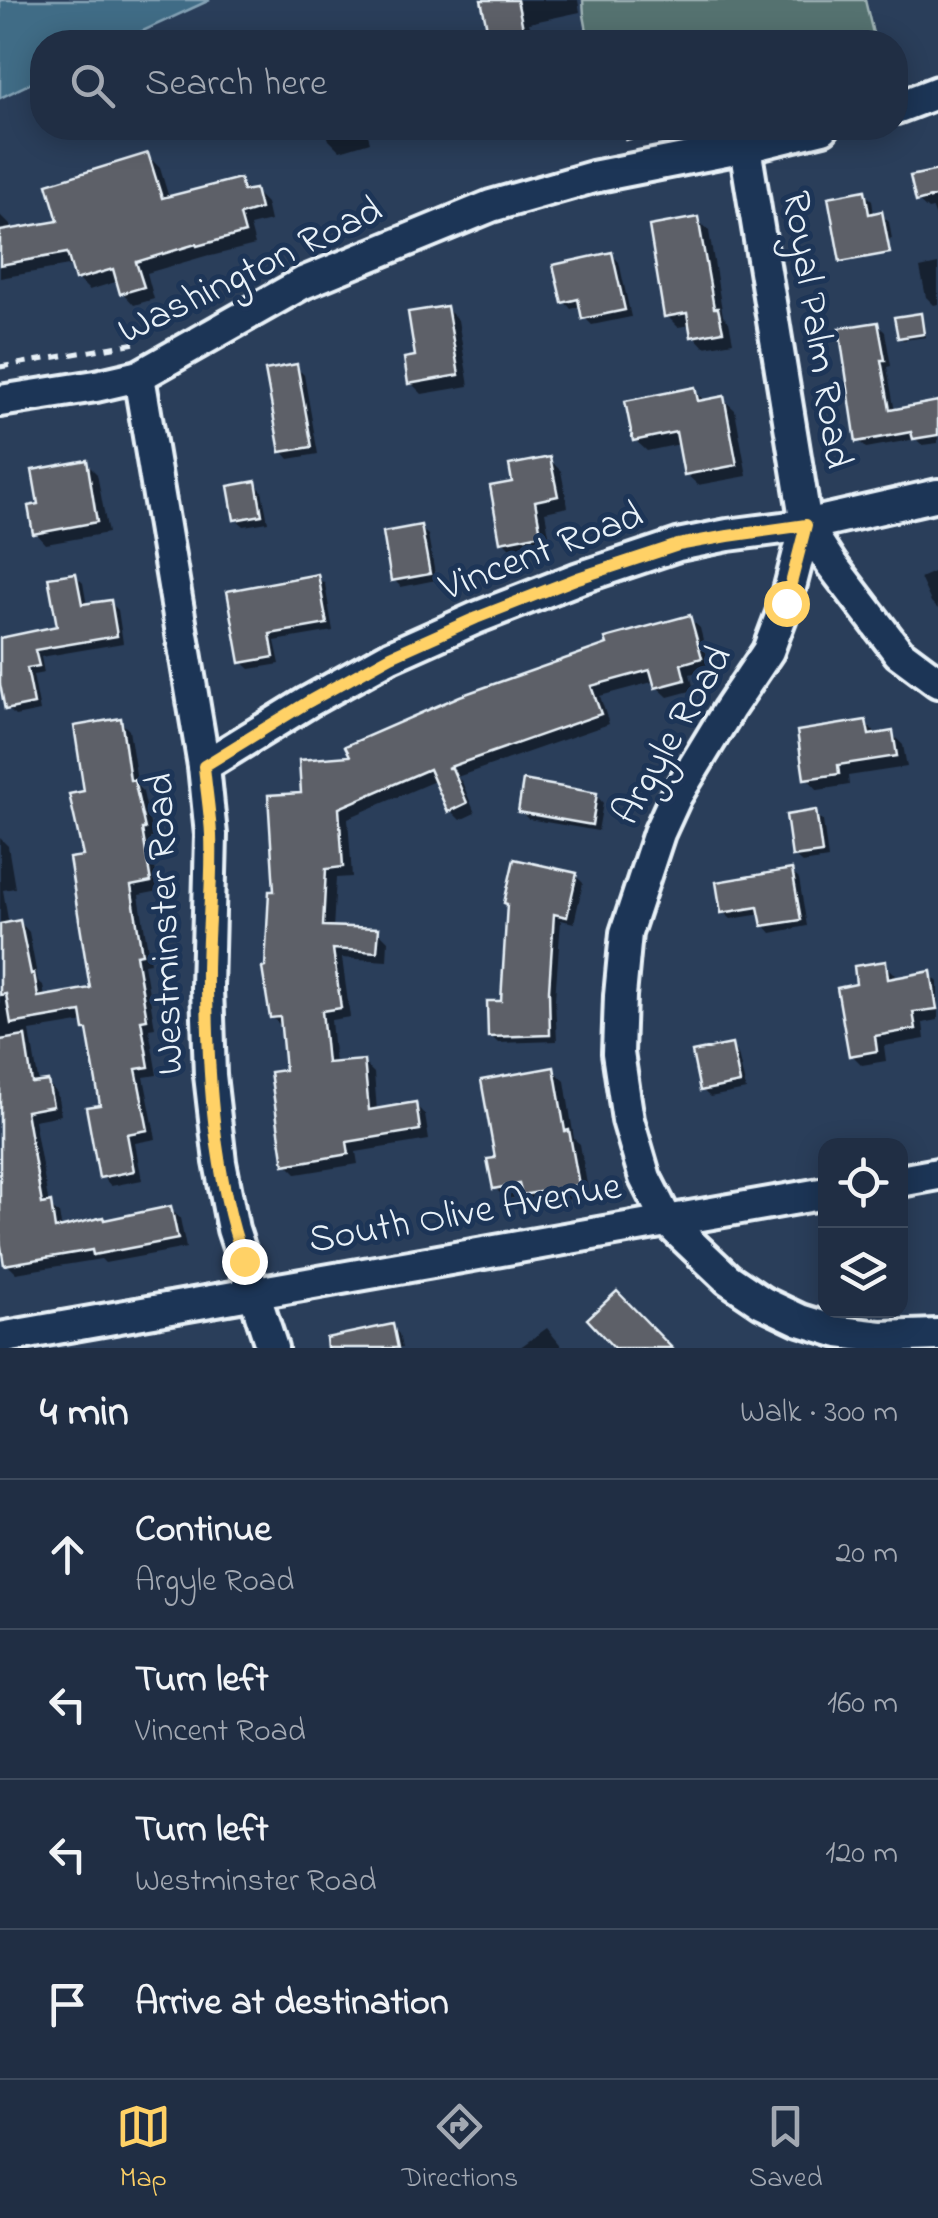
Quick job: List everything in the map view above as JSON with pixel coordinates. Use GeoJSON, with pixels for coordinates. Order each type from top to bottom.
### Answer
{"type":"FeatureCollection","features":[{"type":"Feature","properties":{"kind":"street"},"geometry":{"type":"LineString","coordinates":[[908,103],[938,92]]}},
{"type":"Feature","properties":{"kind":"street","name":"Washington Road"},"geometry":{"type":"LineString","coordinates":[[0,402],[139,376],[303,283],[490,206],[593,177],[774,140]]}},
{"type":"Feature","properties":{"kind":"street","name":"Royal Palm Road"},"geometry":{"type":"LineString","coordinates":[[745,147],[806,525]]}},
{"type":"Feature","properties":{"kind":"street","name":"Westminster Road"},"geometry":{"type":"LineString","coordinates":[[139,376],[204,766],[211,835],[207,988],[210,1075],[220,1162],[232,1229],[272,1348]]}},
{"type":"Feature","properties":{"kind":"street","name":"Vincent Road"},"geometry":{"type":"LineString","coordinates":[[204,766],[391,656],[578,578],[678,545],[806,525],[938,496]]}},
{"type":"Feature","properties":{"kind":"street"},"geometry":{"type":"LineString","coordinates":[[806,525],[899,653],[938,682]]}},
{"type":"Feature","properties":{"kind":"street","name":"Argyle Road"},"geometry":{"type":"LineString","coordinates":[[666,1220],[636,1149],[618,1054],[626,933],[659,833],[676,796],[768,651],[786,603],[806,525]]}},
{"type":"Feature","properties":{"kind":"street"},"geometry":{"type":"LineString","coordinates":[[908,1179],[938,1174]]}},
{"type":"Feature","properties":{"kind":"street","name":"South Olive Avenue"},"geometry":{"type":"LineString","coordinates":[[0,1338],[818,1195]]}},
{"type":"Feature","properties":{"kind":"street"},"geometry":{"type":"LineString","coordinates":[[666,1220],[728,1279],[762,1302],[800,1320],[840,1332],[881,1338],[938,1335]]}},
{"type":"Feature","properties":{"kind":"green space"},"geometry":{"type":"Polygon","coordinates":[[[583,0],[865,0],[872,30],[587,30],[583,0]]]}},
{"type":"Feature","properties":{"kind":"water"},"geometry":{"type":"Polygon","coordinates":[[[0,0],[210,0],[145,30],[30,30],[30,84],[0,98],[0,0]]]}},
{"type":"Feature","properties":{"kind":"building"},"geometry":{"type":"Polygon","coordinates":[[[481,0],[517,0],[523,30],[487,30],[481,0]]]}},
{"type":"Feature","properties":{"kind":"building"},"geometry":{"type":"Polygon","coordinates":[[[148,153],[162,198],[240,178],[243,191],[255,189],[260,209],[240,215],[245,233],[136,262],[144,287],[120,294],[113,269],[75,280],[67,253],[0,265],[0,231],[58,221],[47,184],[148,153]]]}},
{"type":"Feature","properties":{"kind":"building"},"geometry":{"type":"Polygon","coordinates":[[[938,170],[938,196],[916,202],[910,176],[938,170]]]}},
{"type":"Feature","properties":{"kind":"building"},"geometry":{"type":"Polygon","coordinates":[[[865,190],[869,214],[882,211],[890,253],[840,262],[828,197],[865,190]]]}},
{"type":"Feature","properties":{"kind":"building"},"geometry":{"type":"Polygon","coordinates":[[[698,217],[714,308],[718,308],[723,331],[691,337],[687,313],[664,317],[649,226],[698,217]]]}},
{"type":"Feature","properties":{"kind":"building"},"geometry":{"type":"Polygon","coordinates":[[[612,252],[625,310],[582,319],[578,299],[562,303],[553,265],[612,252]]]}},
{"type":"Feature","properties":{"kind":"building"},"geometry":{"type":"Polygon","coordinates":[[[447,306],[459,375],[408,384],[404,358],[415,356],[408,312],[447,306]]]}},
{"type":"Feature","properties":{"kind":"building"},"geometry":{"type":"Polygon","coordinates":[[[921,313],[924,334],[898,338],[894,317],[921,313]]]}},
{"type":"Feature","properties":{"kind":"building"},"geometry":{"type":"Polygon","coordinates":[[[878,322],[890,410],[938,401],[938,435],[913,439],[911,432],[856,442],[839,328],[878,322]]]}},
{"type":"Feature","properties":{"kind":"building"},"geometry":{"type":"Polygon","coordinates":[[[297,364],[312,447],[280,452],[265,370],[297,364]]]}},
{"type":"Feature","properties":{"kind":"building"},"geometry":{"type":"Polygon","coordinates":[[[695,387],[698,401],[724,396],[737,465],[684,475],[676,432],[633,441],[625,401],[695,387]]]}},
{"type":"Feature","properties":{"kind":"building"},"geometry":{"type":"Polygon","coordinates":[[[550,457],[558,496],[535,501],[541,534],[500,542],[490,486],[512,482],[509,465],[550,457]]]}},
{"type":"Feature","properties":{"kind":"building"},"geometry":{"type":"Polygon","coordinates":[[[87,460],[97,522],[33,534],[28,506],[38,504],[32,470],[87,460]]]}},
{"type":"Feature","properties":{"kind":"building"},"geometry":{"type":"Polygon","coordinates":[[[256,481],[262,515],[234,520],[228,486],[256,481]]]}},
{"type":"Feature","properties":{"kind":"building"},"geometry":{"type":"Polygon","coordinates":[[[421,525],[430,574],[391,581],[383,532],[421,525]]]}},
{"type":"Feature","properties":{"kind":"building"},"geometry":{"type":"Polygon","coordinates":[[[76,573],[82,604],[111,600],[117,636],[35,650],[39,666],[27,668],[34,704],[5,710],[0,684],[0,638],[57,626],[48,577],[76,573]]]}},
{"type":"Feature","properties":{"kind":"building"},"geometry":{"type":"Polygon","coordinates":[[[318,574],[327,624],[270,634],[274,657],[240,663],[227,591],[318,574]]]}},
{"type":"Feature","properties":{"kind":"building"},"geometry":{"type":"Polygon","coordinates":[[[690,615],[702,658],[681,664],[685,680],[655,688],[650,670],[591,686],[601,714],[447,768],[452,768],[467,803],[448,812],[429,769],[339,808],[343,867],[326,869],[323,926],[379,928],[377,952],[333,949],[341,1008],[322,1011],[327,1063],[364,1060],[369,1110],[416,1102],[420,1130],[347,1142],[349,1154],[284,1165],[270,1072],[285,1070],[280,1017],[270,1018],[262,968],[269,891],[274,891],[268,795],[301,793],[299,760],[350,756],[345,746],[460,696],[607,644],[605,638],[690,615]]]}},
{"type":"Feature","properties":{"kind":"building"},"geometry":{"type":"Polygon","coordinates":[[[121,718],[130,780],[134,780],[145,829],[151,882],[131,886],[142,954],[136,955],[147,1019],[141,1020],[149,1067],[136,1069],[148,1130],[127,1134],[134,1171],[99,1178],[86,1107],[100,1105],[81,1012],[11,1024],[6,994],[0,995],[0,924],[20,920],[38,997],[90,988],[69,858],[83,856],[69,794],[84,791],[74,726],[121,718]]]}},
{"type":"Feature","properties":{"kind":"building"},"geometry":{"type":"Polygon","coordinates":[[[866,720],[869,735],[893,731],[897,756],[838,765],[839,774],[804,779],[797,731],[866,720]]]}},
{"type":"Feature","properties":{"kind":"building"},"geometry":{"type":"Polygon","coordinates":[[[523,780],[597,793],[592,825],[518,812],[523,780]]]}},
{"type":"Feature","properties":{"kind":"building"},"geometry":{"type":"Polygon","coordinates":[[[816,810],[822,853],[792,857],[786,815],[816,810]]]}},
{"type":"Feature","properties":{"kind":"building"},"geometry":{"type":"Polygon","coordinates":[[[514,859],[577,873],[567,917],[554,914],[550,1035],[488,1037],[487,1001],[501,1001],[507,904],[504,903],[514,859]]]}},
{"type":"Feature","properties":{"kind":"building"},"geometry":{"type":"Polygon","coordinates":[[[792,869],[801,920],[762,926],[758,907],[721,913],[716,882],[792,869]]]}},
{"type":"Feature","properties":{"kind":"building"},"geometry":{"type":"Polygon","coordinates":[[[886,961],[888,979],[931,971],[937,1009],[913,1012],[916,1029],[875,1036],[877,1051],[849,1056],[837,988],[856,984],[854,966],[886,961]]]}},
{"type":"Feature","properties":{"kind":"building"},"geometry":{"type":"Polygon","coordinates":[[[25,1036],[32,1083],[48,1081],[53,1106],[26,1111],[42,1204],[51,1202],[55,1229],[171,1206],[178,1239],[93,1255],[92,1250],[4,1265],[0,1240],[0,1040],[25,1036]]]}},
{"type":"Feature","properties":{"kind":"building"},"geometry":{"type":"Polygon","coordinates":[[[732,1044],[740,1083],[700,1091],[692,1052],[732,1044]]]}},
{"type":"Feature","properties":{"kind":"building"},"geometry":{"type":"Polygon","coordinates":[[[554,1067],[579,1185],[522,1195],[519,1184],[493,1189],[487,1159],[495,1158],[481,1080],[554,1067]]]}},
{"type":"Feature","properties":{"kind":"building"},"geometry":{"type":"Polygon","coordinates":[[[617,1291],[672,1348],[614,1348],[587,1319],[617,1291]]]}},
{"type":"Feature","properties":{"kind":"building"},"geometry":{"type":"Polygon","coordinates":[[[393,1324],[398,1348],[327,1348],[326,1338],[393,1324]]]}},
{"type":"Feature","properties":{"kind":"route"},"geometry":{"type":"LineString","coordinates":[[244,1261],[232,1229],[210,1075],[207,988],[211,835],[204,766],[391,656],[578,578],[678,545],[806,525],[786,603]]}}]}
